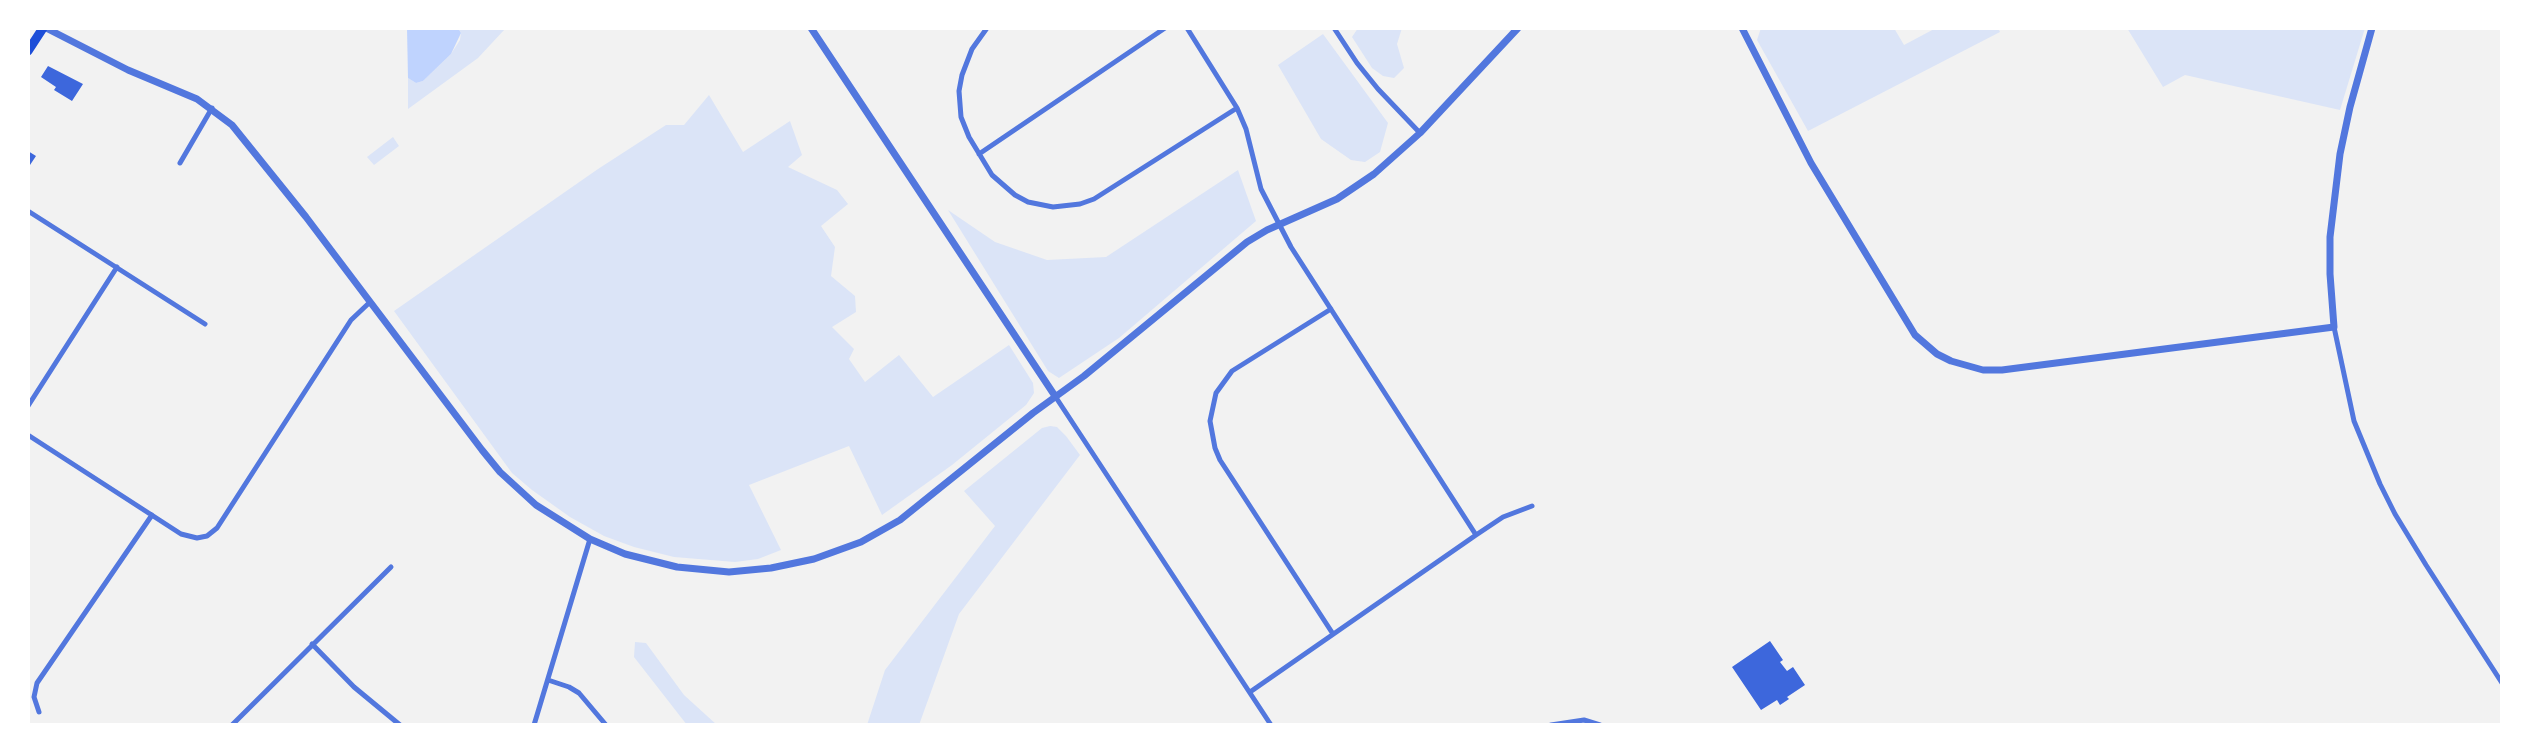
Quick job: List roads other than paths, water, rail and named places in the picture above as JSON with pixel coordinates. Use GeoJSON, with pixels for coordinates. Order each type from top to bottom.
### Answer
{"type":"FeatureCollection","features":[{"type":"Feature","properties":{"kind":"main road"},"geometry":{"type":"LineString","coordinates":[[28,51],[44,28]]}},
{"type":"Feature","properties":{"kind":"street"},"geometry":{"type":"LineString","coordinates":[[44,28],[128,71],[197,99],[212,108],[245,139],[500,472],[536,505],[590,539],[652,562],[702,571],[758,570],[828,555],[862,542],[900,520],[1055,396],[1084,376],[1239,248],[1279,224],[1329,203],[1356,187],[1420,133],[1518,28]]}},
{"type":"Feature","properties":{"kind":"street"},"geometry":{"type":"LineString","coordinates":[[811,28],[1271,725]]}},
{"type":"Feature","properties":{"kind":"street"},"geometry":{"type":"LineString","coordinates":[[987,28],[969,56],[959,91],[961,117],[992,175],[1015,195],[1042,206],[1068,206],[1105,193],[1237,108]]}},
{"type":"Feature","properties":{"kind":"street"},"geometry":{"type":"LineString","coordinates":[[979,154],[1165,28]]}},
{"type":"Feature","properties":{"kind":"street"},"geometry":{"type":"LineString","coordinates":[[1187,28],[1237,108],[1247,129],[1261,189],[1279,224],[1476,535]]}},
{"type":"Feature","properties":{"kind":"street"},"geometry":{"type":"LineString","coordinates":[[1334,28],[1377,89],[1420,133]]}},
{"type":"Feature","properties":{"kind":"street"},"geometry":{"type":"LineString","coordinates":[[1742,28],[1811,163],[1915,335],[1937,354],[1983,370],[2002,370],[2334,327]]}},
{"type":"Feature","properties":{"kind":"street"},"geometry":{"type":"LineString","coordinates":[[2372,28],[2350,107],[2336,181],[2330,249],[2334,327],[2339,358],[2354,421],[2395,514],[2502,683]]}},
{"type":"Feature","properties":{"kind":"street"},"geometry":{"type":"LineString","coordinates":[[180,163],[212,108]]}},
{"type":"Feature","properties":{"kind":"street"},"geometry":{"type":"LineString","coordinates":[[28,211],[205,324]]}},
{"type":"Feature","properties":{"kind":"street"},"geometry":{"type":"LineString","coordinates":[[28,407],[117,267]]}},
{"type":"Feature","properties":{"kind":"street"},"geometry":{"type":"LineString","coordinates":[[28,435],[181,534],[197,538],[207,536],[217,528],[351,320],[369,303]]}},
{"type":"Feature","properties":{"kind":"street"},"geometry":{"type":"LineString","coordinates":[[1331,309],[1232,371],[1216,393],[1210,422],[1220,460],[1333,634]]}},
{"type":"Feature","properties":{"kind":"street"},"geometry":{"type":"LineString","coordinates":[[1250,692],[1503,517],[1532,506]]}},
{"type":"Feature","properties":{"kind":"street"},"geometry":{"type":"LineString","coordinates":[[39,712],[34,697],[37,684],[152,515]]}},
{"type":"Feature","properties":{"kind":"street"},"geometry":{"type":"LineString","coordinates":[[534,725],[590,539]]}},
{"type":"Feature","properties":{"kind":"street"},"geometry":{"type":"LineString","coordinates":[[232,725],[391,566]]}},
{"type":"Feature","properties":{"kind":"street"},"geometry":{"type":"LineString","coordinates":[[312,644],[354,687],[400,725]]}},
{"type":"Feature","properties":{"kind":"street"},"geometry":{"type":"LineString","coordinates":[[548,680],[579,693],[606,725]]}},
{"type":"Feature","properties":{"kind":"street"},"geometry":{"type":"LineString","coordinates":[[1551,725],[1584,720],[1600,725]]}},
{"type":"Feature","properties":{"kind":"water"},"geometry":{"type":"Polygon","coordinates":[[[407,28],[458,28],[461,33],[451,54],[423,81],[416,83],[408,78],[407,28]]]}}]}
